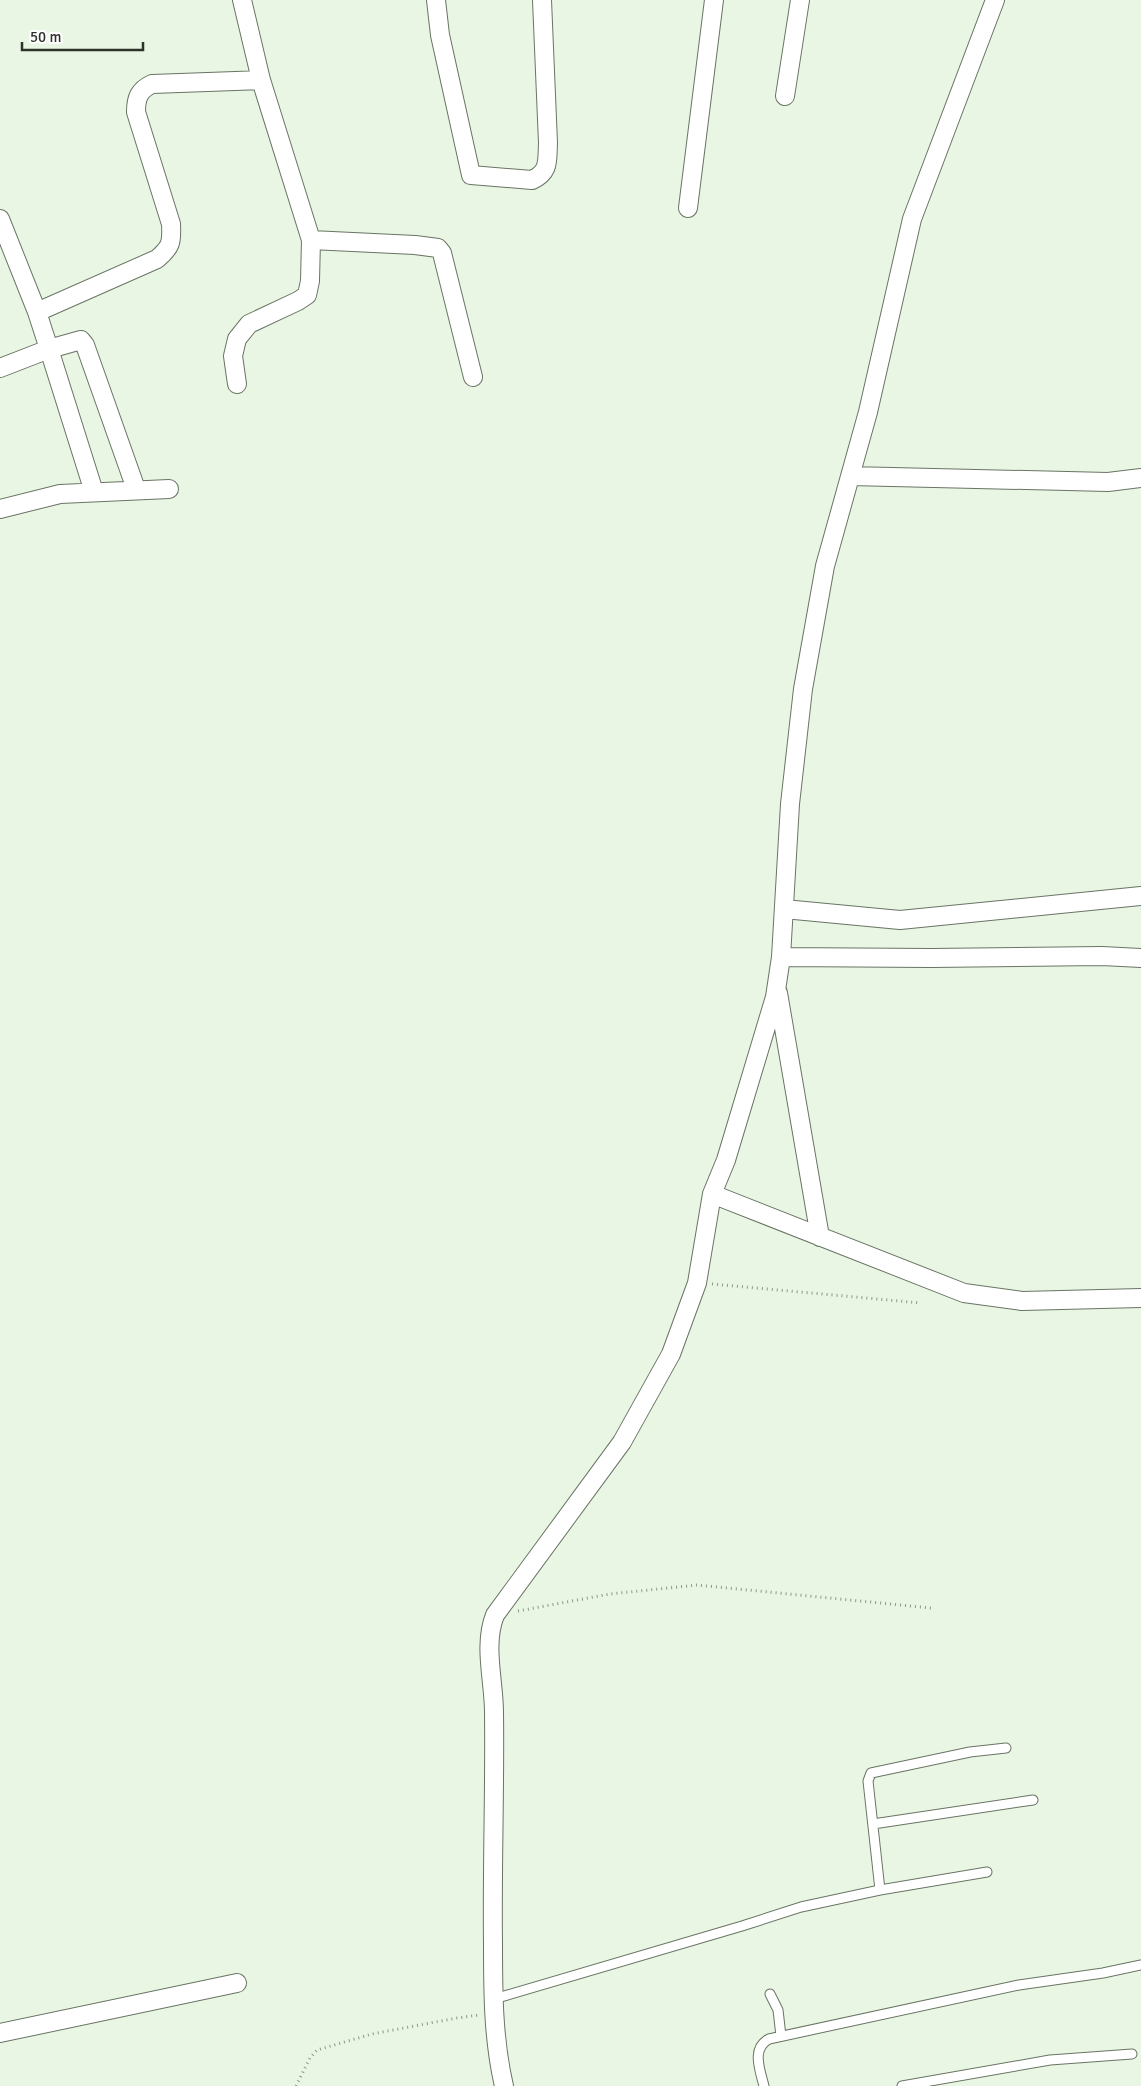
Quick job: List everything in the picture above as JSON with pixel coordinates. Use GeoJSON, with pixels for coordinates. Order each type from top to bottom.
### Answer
{"type":"FeatureCollection","features":[{"type":"Feature","properties":{"kind":"street"},"geometry":{"type":"LineString","coordinates":[[237,384],[232,356],[237,339],[249,324],[298,302],[307,295],[310,281],[312,240],[261,80],[242,0]]}},
{"type":"Feature","properties":{"kind":"street"},"geometry":{"type":"LineString","coordinates":[[436,0],[440,35],[471,175],[532,180],[540,176],[547,167],[548,143],[542,0]]}},
{"type":"Feature","properties":{"kind":"street"},"geometry":{"type":"LineString","coordinates":[[688,208],[714,0]]}},
{"type":"Feature","properties":{"kind":"street"},"geometry":{"type":"LineString","coordinates":[[785,96],[800,0]]}},
{"type":"Feature","properties":{"kind":"street"},"geometry":{"type":"LineString","coordinates":[[504,2086],[495,2038],[494,2006],[492,1888],[494,1710],[490,1636],[496,1615],[622,1442],[671,1354],[697,1283],[712,1194],[726,1160],[775,997],[781,957],[790,804],[803,689],[825,566],[868,412],[912,219],[995,0]]}},
{"type":"Feature","properties":{"kind":"street"},"geometry":{"type":"LineString","coordinates":[[37,312],[157,259],[168,249],[172,239],[171,224],[136,112],[136,101],[144,88],[152,84],[261,80]]}},
{"type":"Feature","properties":{"kind":"street"},"geometry":{"type":"LineString","coordinates":[[0,219],[37,312],[94,492]]}},
{"type":"Feature","properties":{"kind":"street"},"geometry":{"type":"LineString","coordinates":[[312,240],[415,245],[438,248],[442,253],[473,377]]}},
{"type":"Feature","properties":{"kind":"street"},"geometry":{"type":"LineString","coordinates":[[0,368],[49,349],[81,340],[85,345],[136,489]]}},
{"type":"Feature","properties":{"kind":"street"},"geometry":{"type":"LineString","coordinates":[[850,476],[1108,482],[1141,478]]}},
{"type":"Feature","properties":{"kind":"street"},"geometry":{"type":"LineString","coordinates":[[0,509],[60,494],[169,488]]}},
{"type":"Feature","properties":{"kind":"street"},"geometry":{"type":"LineString","coordinates":[[784,909],[900,920],[1141,896]]}},
{"type":"Feature","properties":{"kind":"street"},"geometry":{"type":"LineString","coordinates":[[781,957],[1102,956],[1141,958]]}},
{"type":"Feature","properties":{"kind":"street"},"geometry":{"type":"LineString","coordinates":[[776,986],[820,1237]]}},
{"type":"Feature","properties":{"kind":"street"},"geometry":{"type":"LineString","coordinates":[[712,1194],[964,1293],[1022,1301],[1141,1298]]}},
{"type":"Feature","properties":{"kind":"street"},"geometry":{"type":"LineString","coordinates":[[0,2033],[93,2015],[237,1983]]}},
{"type":"Feature","properties":{"kind":"lane"},"geometry":{"type":"LineString","coordinates":[[880,1890],[868,1781],[871,1773],[970,1752],[1006,1748]]}},
{"type":"Feature","properties":{"kind":"lane"},"geometry":{"type":"LineString","coordinates":[[873,1824],[1033,1800]]}},
{"type":"Feature","properties":{"kind":"lane"},"geometry":{"type":"LineString","coordinates":[[494,2006],[801,1907],[880,1890],[987,1872]]}},
{"type":"Feature","properties":{"kind":"lane"},"geometry":{"type":"LineString","coordinates":[[764,2086],[758,2057],[759,2046],[768,2039],[1019,1985],[1103,1973],[1141,1965]]}},
{"type":"Feature","properties":{"kind":"lane"},"geometry":{"type":"LineString","coordinates":[[770,1994],[778,2010],[782,2036]]}},
{"type":"Feature","properties":{"kind":"lane"},"geometry":{"type":"LineString","coordinates":[[902,2086],[1050,2060],[1132,2054]]}},
{"type":"Feature","properties":{"kind":"path"},"geometry":{"type":"LineString","coordinates":[[697,1283],[921,1303]]}},
{"type":"Feature","properties":{"kind":"path"},"geometry":{"type":"LineString","coordinates":[[496,1615],[610,1594],[697,1585],[931,1608]]}},
{"type":"Feature","properties":{"kind":"path"},"geometry":{"type":"LineString","coordinates":[[296,2086],[310,2058],[317,2050],[372,2034],[457,2018],[494,2006]]}}]}
